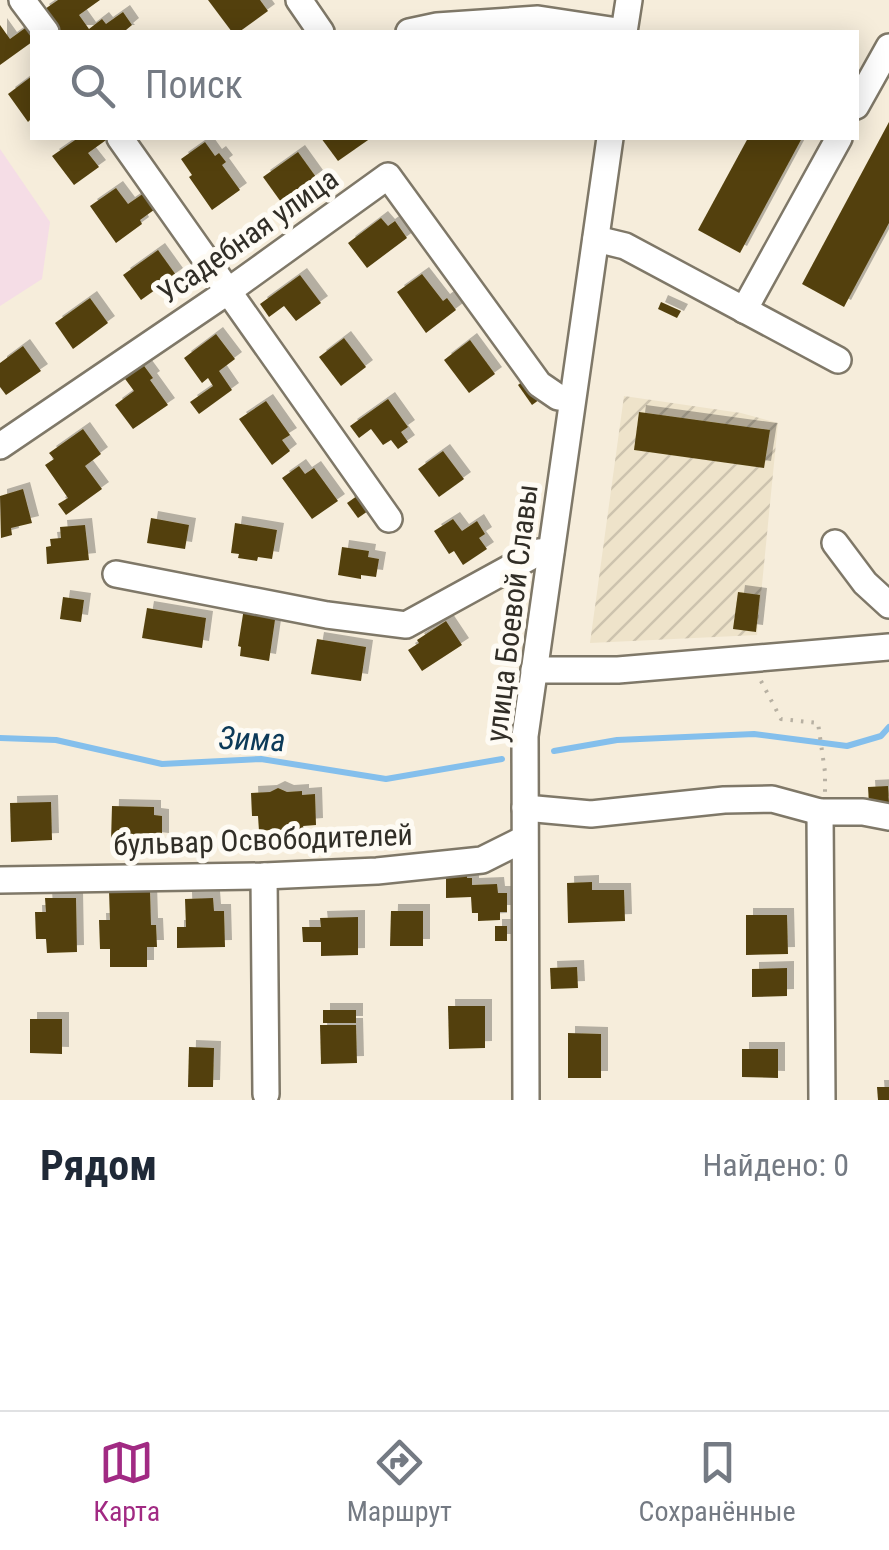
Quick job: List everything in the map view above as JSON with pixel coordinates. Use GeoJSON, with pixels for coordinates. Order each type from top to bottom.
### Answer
{"type":"FeatureCollection","features":[{"type":"Feature","properties":{"kind":"street"},"geometry":{"type":"LineString","coordinates":[[22,0],[44,30]]}},
{"type":"Feature","properties":{"kind":"street"},"geometry":{"type":"LineString","coordinates":[[299,0],[320,30]]}},
{"type":"Feature","properties":{"kind":"street"},"geometry":{"type":"LineString","coordinates":[[624,30],[629,0]]}},
{"type":"Feature","properties":{"kind":"street"},"geometry":{"type":"LineString","coordinates":[[418,30],[538,19],[611,30]]}},
{"type":"Feature","properties":{"kind":"street"},"geometry":{"type":"LineString","coordinates":[[859,101],[889,47]]}},
{"type":"Feature","properties":{"kind":"street"},"geometry":{"type":"LineString","coordinates":[[121,140],[389,520]]}},
{"type":"Feature","properties":{"kind":"street","name":"улица Боевой Славы"},"geometry":{"type":"LineString","coordinates":[[526,1100],[526,736],[610,140]]}},
{"type":"Feature","properties":{"kind":"street"},"geometry":{"type":"LineString","coordinates":[[744,310],[838,140]]}},
{"type":"Feature","properties":{"kind":"street","name":"Усадебная улица"},"geometry":{"type":"LineString","coordinates":[[0,446],[227,292],[388,176],[539,384],[558,397],[572,400]]}},
{"type":"Feature","properties":{"kind":"street"},"geometry":{"type":"LineString","coordinates":[[596,240],[625,246],[838,360]]}},
{"type":"Feature","properties":{"kind":"street"},"geometry":{"type":"LineString","coordinates":[[116,574],[327,615],[406,625],[539,552],[553,539]]}},
{"type":"Feature","properties":{"kind":"street"},"geometry":{"type":"LineString","coordinates":[[835,543],[864,583],[889,605]]}},
{"type":"Feature","properties":{"kind":"street"},"geometry":{"type":"LineString","coordinates":[[534,670],[618,670],[889,646]]}},
{"type":"Feature","properties":{"kind":"street"},"geometry":{"type":"LineString","coordinates":[[524,808],[591,814],[772,799],[822,812],[862,812],[889,818]]}},
{"type":"Feature","properties":{"kind":"street"},"geometry":{"type":"LineString","coordinates":[[822,812],[822,1100]]}},
{"type":"Feature","properties":{"kind":"street","name":"бульвар Освободителей"},"geometry":{"type":"LineString","coordinates":[[0,880],[264,876],[377,870],[482,860],[524,839]]}},
{"type":"Feature","properties":{"kind":"street"},"geometry":{"type":"LineString","coordinates":[[264,876],[266,1094]]}},
{"type":"Feature","properties":{"kind":"path"},"geometry":{"type":"LineString","coordinates":[[750,658],[780,719],[818,724],[822,812]]}},
{"type":"Feature","properties":{"kind":"shaded area"},"geometry":{"type":"Polygon","coordinates":[[[0,149],[50,222],[42,279],[0,306],[0,149]]]}},
{"type":"Feature","properties":{"kind":"shaded area"},"geometry":{"type":"Polygon","coordinates":[[[624,396],[741,413],[778,423],[757,635],[590,643],[624,396]]]}},
{"type":"Feature","properties":{"kind":"building"},"geometry":{"type":"Polygon","coordinates":[[[58,0],[100,0],[79,15],[89,29],[102,19],[106,24],[123,12],[132,25],[126,30],[56,30],[42,11],[58,0]]]}},
{"type":"Feature","properties":{"kind":"building"},"geometry":{"type":"Polygon","coordinates":[[[208,0],[260,0],[268,11],[242,30],[230,30],[208,0]]]}},
{"type":"Feature","properties":{"kind":"building"},"geometry":{"type":"Polygon","coordinates":[[[0,25],[10,39],[28,26],[30,43],[0,65],[0,25]]]}},
{"type":"Feature","properties":{"kind":"building"},"geometry":{"type":"Polygon","coordinates":[[[30,78],[28,122],[8,94],[30,78]]]}},
{"type":"Feature","properties":{"kind":"building"},"geometry":{"type":"Polygon","coordinates":[[[889,122],[889,223],[844,307],[802,284],[889,122]]]}},
{"type":"Feature","properties":{"kind":"building"},"geometry":{"type":"Polygon","coordinates":[[[75,140],[106,140],[88,153],[99,167],[74,185],[52,156],[75,140]]]}},
{"type":"Feature","properties":{"kind":"building"},"geometry":{"type":"Polygon","coordinates":[[[322,140],[368,140],[338,161],[322,140]]]}},
{"type":"Feature","properties":{"kind":"building"},"geometry":{"type":"Polygon","coordinates":[[[747,140],[801,140],[740,253],[698,230],[747,140]]]}},
{"type":"Feature","properties":{"kind":"building"},"geometry":{"type":"Polygon","coordinates":[[[205,142],[215,156],[219,153],[226,162],[222,165],[240,190],[212,210],[181,159],[205,142]]]}},
{"type":"Feature","properties":{"kind":"building"},"geometry":{"type":"Polygon","coordinates":[[[298,152],[316,177],[281,202],[263,177],[298,152]]]}},
{"type":"Feature","properties":{"kind":"building"},"geometry":{"type":"Polygon","coordinates":[[[116,188],[128,204],[147,191],[158,207],[116,243],[90,206],[116,188]]]}},
{"type":"Feature","properties":{"kind":"building"},"geometry":{"type":"Polygon","coordinates":[[[381,218],[388,226],[395,221],[407,238],[367,268],[348,243],[381,218]]]}},
{"type":"Feature","properties":{"kind":"building"},"geometry":{"type":"Polygon","coordinates":[[[158,250],[176,275],[141,300],[123,275],[158,250]]]}},
{"type":"Feature","properties":{"kind":"building"},"geometry":{"type":"Polygon","coordinates":[[[422,274],[443,301],[447,298],[456,310],[426,333],[397,292],[422,274]]]}},
{"type":"Feature","properties":{"kind":"building"},"geometry":{"type":"Polygon","coordinates":[[[300,275],[321,303],[296,321],[284,306],[269,317],[260,304],[300,275]]]}},
{"type":"Feature","properties":{"kind":"building"},"geometry":{"type":"Polygon","coordinates":[[[90,298],[108,323],[73,349],[55,323],[90,298]]]}},
{"type":"Feature","properties":{"kind":"building"},"geometry":{"type":"Polygon","coordinates":[[[661,302],[681,311],[677,318],[658,309],[661,302]]]}},
{"type":"Feature","properties":{"kind":"building"},"geometry":{"type":"Polygon","coordinates":[[[216,334],[235,359],[219,371],[232,390],[199,414],[190,402],[213,386],[208,378],[202,383],[184,358],[216,334]]]}},
{"type":"Feature","properties":{"kind":"building"},"geometry":{"type":"Polygon","coordinates":[[[344,338],[366,367],[341,386],[319,357],[344,338]]]}},
{"type":"Feature","properties":{"kind":"building"},"geometry":{"type":"Polygon","coordinates":[[[470,340],[495,374],[469,393],[444,360],[470,340]]]}},
{"type":"Feature","properties":{"kind":"building"},"geometry":{"type":"Polygon","coordinates":[[[23,346],[41,371],[6,395],[0,387],[0,363],[23,346]]]}},
{"type":"Feature","properties":{"kind":"building"},"geometry":{"type":"Polygon","coordinates":[[[136,355],[168,405],[133,429],[115,405],[134,391],[117,368],[136,355]]]}},
{"type":"Feature","properties":{"kind":"building"},"geometry":{"type":"Polygon","coordinates":[[[528,377],[543,397],[532,405],[518,385],[528,377]]]}},
{"type":"Feature","properties":{"kind":"building"},"geometry":{"type":"Polygon","coordinates":[[[388,399],[408,427],[401,432],[408,442],[398,449],[391,440],[383,445],[371,429],[359,438],[350,426],[388,399]]]}},
{"type":"Feature","properties":{"kind":"building"},"geometry":{"type":"Polygon","coordinates":[[[266,401],[290,435],[282,440],[290,451],[272,465],[239,419],[266,401]]]}},
{"type":"Feature","properties":{"kind":"building"},"geometry":{"type":"Polygon","coordinates":[[[639,412],[770,430],[764,468],[634,450],[639,412]]]}},
{"type":"Feature","properties":{"kind":"building"},"geometry":{"type":"Polygon","coordinates":[[[83,429],[101,454],[85,466],[102,489],[66,515],[58,504],[68,498],[45,465],[54,459],[49,453],[83,429]]]}},
{"type":"Feature","properties":{"kind":"building"},"geometry":{"type":"Polygon","coordinates":[[[443,451],[464,479],[439,497],[418,469],[443,451]]]}},
{"type":"Feature","properties":{"kind":"building"},"geometry":{"type":"Polygon","coordinates":[[[299,466],[305,474],[314,468],[338,501],[312,519],[282,478],[299,466]]]}},
{"type":"Feature","properties":{"kind":"building"},"geometry":{"type":"Polygon","coordinates":[[[23,489],[32,523],[11,528],[12,535],[1,538],[0,496],[23,489]]]}},
{"type":"Feature","properties":{"kind":"building"},"geometry":{"type":"Polygon","coordinates":[[[357,496],[368,511],[358,518],[347,503],[357,496]]]}},
{"type":"Feature","properties":{"kind":"building"},"geometry":{"type":"Polygon","coordinates":[[[151,518],[189,525],[185,549],[147,543],[151,518]]]}},
{"type":"Feature","properties":{"kind":"building"},"geometry":{"type":"Polygon","coordinates":[[[453,519],[462,531],[477,521],[485,534],[479,538],[487,549],[463,565],[454,551],[449,554],[434,531],[453,519]]]}},
{"type":"Feature","properties":{"kind":"building"},"geometry":{"type":"Polygon","coordinates":[[[235,523],[277,530],[272,559],[258,557],[257,561],[231,553],[235,523]]]}},
{"type":"Feature","properties":{"kind":"building"},"geometry":{"type":"Polygon","coordinates":[[[85,525],[89,560],[47,564],[46,547],[51,546],[50,539],[61,538],[60,527],[85,525]]]}},
{"type":"Feature","properties":{"kind":"building"},"geometry":{"type":"Polygon","coordinates":[[[342,547],[369,551],[368,557],[379,559],[376,577],[338,575],[342,547]]]}},
{"type":"Feature","properties":{"kind":"building"},"geometry":{"type":"Polygon","coordinates":[[[738,592],[760,595],[756,632],[733,629],[738,592]]]}},
{"type":"Feature","properties":{"kind":"building"},"geometry":{"type":"Polygon","coordinates":[[[63,597],[84,600],[81,622],[60,619],[63,597]]]}},
{"type":"Feature","properties":{"kind":"building"},"geometry":{"type":"Polygon","coordinates":[[[147,608],[206,618],[202,648],[142,638],[147,608]]]}},
{"type":"Feature","properties":{"kind":"building"},"geometry":{"type":"Polygon","coordinates":[[[244,608],[276,613],[269,661],[240,656],[244,608]]]}},
{"type":"Feature","properties":{"kind":"building"},"geometry":{"type":"Polygon","coordinates":[[[446,621],[462,645],[422,671],[408,650],[446,621]]]}},
{"type":"Feature","properties":{"kind":"building"},"geometry":{"type":"Polygon","coordinates":[[[317,639],[366,647],[361,681],[311,674],[317,639]]]}},
{"type":"Feature","properties":{"kind":"building"},"geometry":{"type":"Polygon","coordinates":[[[888,786],[889,803],[869,804],[868,787],[888,786]]]}},
{"type":"Feature","properties":{"kind":"building"},"geometry":{"type":"Polygon","coordinates":[[[278,788],[302,791],[302,795],[315,794],[316,825],[290,830],[290,837],[271,837],[271,830],[259,831],[258,816],[252,816],[251,793],[278,788]]]}},
{"type":"Feature","properties":{"kind":"building"},"geometry":{"type":"Polygon","coordinates":[[[51,802],[52,840],[11,842],[10,803],[51,802]]]}},
{"type":"Feature","properties":{"kind":"building"},"geometry":{"type":"Polygon","coordinates":[[[112,806],[154,807],[154,815],[162,816],[162,840],[153,839],[153,847],[111,841],[112,806]]]}},
{"type":"Feature","properties":{"kind":"building"},"geometry":{"type":"Polygon","coordinates":[[[452,872],[467,872],[472,885],[497,884],[498,893],[507,893],[507,912],[500,912],[500,920],[478,921],[478,913],[472,913],[471,897],[446,898],[446,878],[452,878],[452,872]]]}},
{"type":"Feature","properties":{"kind":"building"},"geometry":{"type":"Polygon","coordinates":[[[592,882],[592,890],[624,890],[625,921],[568,923],[567,883],[592,882]]]}},
{"type":"Feature","properties":{"kind":"building"},"geometry":{"type":"Polygon","coordinates":[[[109,891],[150,891],[151,925],[156,925],[157,947],[147,947],[147,967],[110,967],[110,949],[100,949],[99,920],[110,920],[109,891]]]}},
{"type":"Feature","properties":{"kind":"building"},"geometry":{"type":"Polygon","coordinates":[[[45,898],[76,898],[77,952],[47,953],[46,939],[36,939],[35,912],[46,912],[45,898]]]}},
{"type":"Feature","properties":{"kind":"building"},"geometry":{"type":"Polygon","coordinates":[[[213,898],[214,911],[224,911],[225,947],[177,948],[177,927],[186,927],[185,899],[213,898]]]}},
{"type":"Feature","properties":{"kind":"building"},"geometry":{"type":"Polygon","coordinates":[[[391,911],[423,911],[423,946],[390,946],[391,911]]]}},
{"type":"Feature","properties":{"kind":"building"},"geometry":{"type":"Polygon","coordinates":[[[746,915],[787,915],[788,954],[746,955],[746,915]]]}},
{"type":"Feature","properties":{"kind":"building"},"geometry":{"type":"Polygon","coordinates":[[[358,917],[358,955],[321,956],[321,942],[303,942],[302,927],[321,927],[320,918],[358,917]]]}},
{"type":"Feature","properties":{"kind":"building"},"geometry":{"type":"Polygon","coordinates":[[[495,926],[507,926],[507,941],[495,941],[495,926]]]}},
{"type":"Feature","properties":{"kind":"building"},"geometry":{"type":"Polygon","coordinates":[[[577,967],[578,988],[551,989],[550,968],[577,967]]]}},
{"type":"Feature","properties":{"kind":"building"},"geometry":{"type":"Polygon","coordinates":[[[787,968],[787,996],[752,997],[752,969],[787,968]]]}},
{"type":"Feature","properties":{"kind":"building"},"geometry":{"type":"Polygon","coordinates":[[[448,1006],[485,1006],[485,1048],[449,1049],[448,1006]]]}},
{"type":"Feature","properties":{"kind":"building"},"geometry":{"type":"Polygon","coordinates":[[[323,1010],[356,1010],[356,1023],[323,1023],[323,1010]]]}},
{"type":"Feature","properties":{"kind":"building"},"geometry":{"type":"Polygon","coordinates":[[[30,1019],[62,1019],[62,1054],[30,1053],[30,1019]]]}},
{"type":"Feature","properties":{"kind":"building"},"geometry":{"type":"Polygon","coordinates":[[[320,1025],[356,1025],[357,1063],[321,1064],[320,1025]]]}},
{"type":"Feature","properties":{"kind":"building"},"geometry":{"type":"Polygon","coordinates":[[[568,1033],[601,1034],[601,1078],[568,1078],[568,1033]]]}},
{"type":"Feature","properties":{"kind":"building"},"geometry":{"type":"Polygon","coordinates":[[[189,1047],[214,1048],[213,1087],[188,1087],[189,1047]]]}},
{"type":"Feature","properties":{"kind":"building"},"geometry":{"type":"Polygon","coordinates":[[[742,1049],[778,1049],[778,1078],[742,1077],[742,1049]]]}},
{"type":"Feature","properties":{"kind":"building"},"geometry":{"type":"Polygon","coordinates":[[[877,1087],[889,1087],[889,1100],[878,1100],[877,1087]]]}},
{"type":"Feature","properties":{"kind":"waterway","name":"Зима"},"geometry":{"type":"LineString","coordinates":[[554,751],[617,740],[754,734],[847,746],[881,736],[889,727]]}},
{"type":"Feature","properties":{"kind":"waterway","name":"Зима"},"geometry":{"type":"LineString","coordinates":[[0,738],[56,740],[162,764],[261,759],[386,779],[502,759]]}}]}
